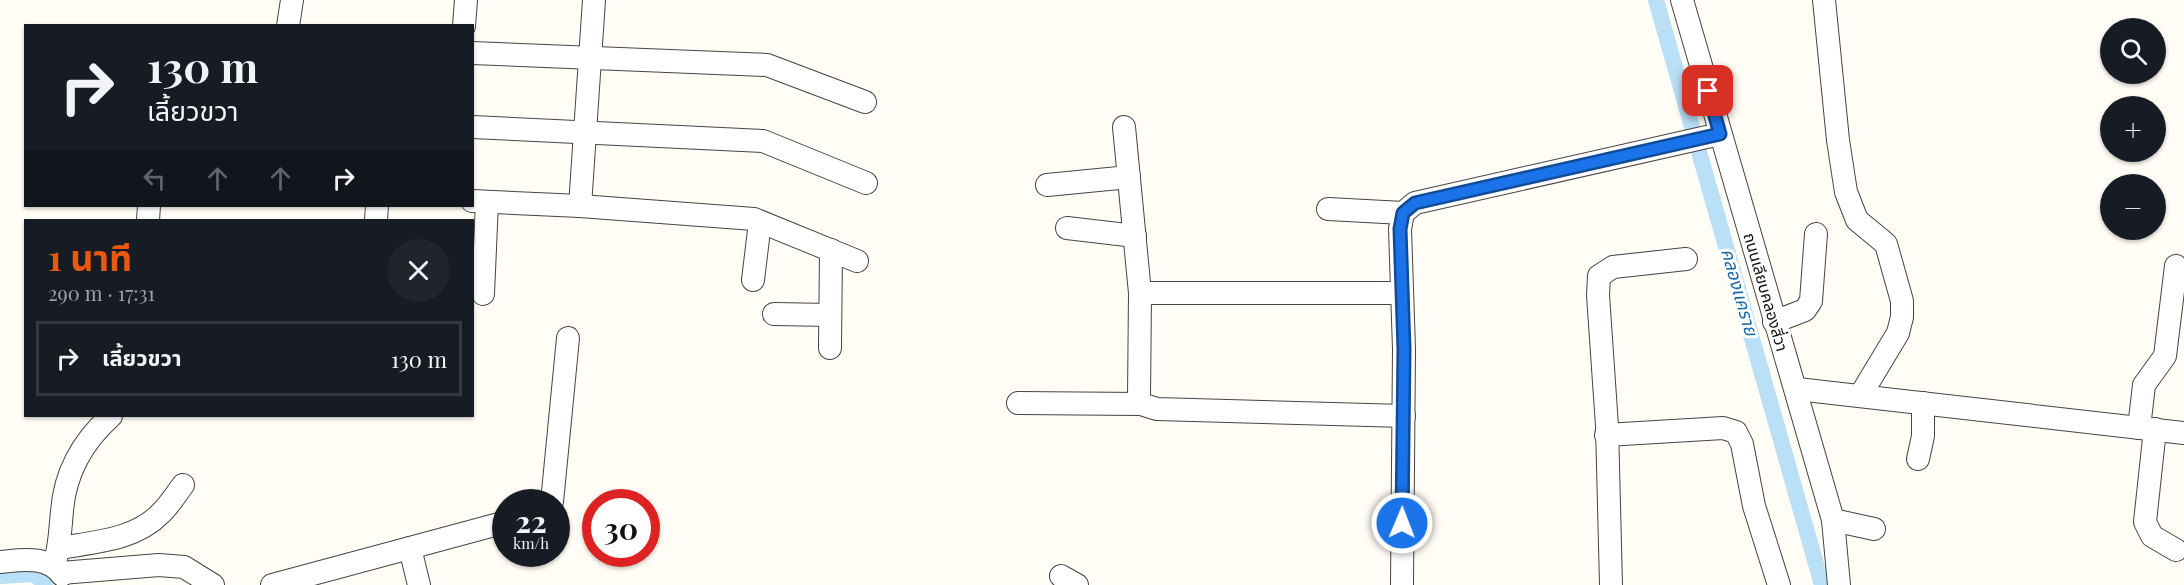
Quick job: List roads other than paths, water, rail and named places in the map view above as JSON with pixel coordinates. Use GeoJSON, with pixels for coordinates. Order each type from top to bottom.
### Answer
{"type":"FeatureCollection","features":[{"type":"Feature","properties":{"kind":"street"},"geometry":{"type":"LineString","coordinates":[[288,24],[292,0]]}},
{"type":"Feature","properties":{"kind":"street"},"geometry":{"type":"LineString","coordinates":[[464,24],[466,0]]}},
{"type":"Feature","properties":{"kind":"street"},"geometry":{"type":"LineString","coordinates":[[580,206],[594,0]]}},
{"type":"Feature","properties":{"kind":"street","name":"ถนนเลียบคลองสี่วา"},"geometry":{"type":"LineString","coordinates":[[1682,0],[1709,136],[1797,389],[1833,520],[1832,583]]}},
{"type":"Feature","properties":{"kind":"street"},"geometry":{"type":"LineString","coordinates":[[1824,0],[1838,140],[1846,192],[1857,220],[1886,244],[1902,302],[1902,317],[1898,333],[1860,396]]}},
{"type":"Feature","properties":{"kind":"street"},"geometry":{"type":"LineString","coordinates":[[474,53],[767,65],[865,102]]}},
{"type":"Feature","properties":{"kind":"street"},"geometry":{"type":"LineString","coordinates":[[474,127],[762,141],[866,183]]}},
{"type":"Feature","properties":{"kind":"street"},"geometry":{"type":"LineString","coordinates":[[1124,127],[1140,293],[1139,397],[1141,404]]}},
{"type":"Feature","properties":{"kind":"street"},"geometry":{"type":"LineString","coordinates":[[1402,585],[1404,416],[1400,229],[1403,213],[1415,203],[1709,136]]}},
{"type":"Feature","properties":{"kind":"street"},"geometry":{"type":"LineString","coordinates":[[1047,185],[1129,177]]}},
{"type":"Feature","properties":{"kind":"street"},"geometry":{"type":"LineString","coordinates":[[483,294],[480,202],[580,206],[754,219],[857,261]]}},
{"type":"Feature","properties":{"kind":"street"},"geometry":{"type":"LineString","coordinates":[[1328,209],[1403,213]]}},
{"type":"Feature","properties":{"kind":"street"},"geometry":{"type":"LineString","coordinates":[[753,280],[760,222]]}},
{"type":"Feature","properties":{"kind":"street"},"geometry":{"type":"LineString","coordinates":[[1067,228],[1135,236]]}},
{"type":"Feature","properties":{"kind":"street"},"geometry":{"type":"LineString","coordinates":[[1774,322],[1805,310],[1811,301],[1816,234]]}},
{"type":"Feature","properties":{"kind":"street"},"geometry":{"type":"LineString","coordinates":[[830,348],[831,250]]}},
{"type":"Feature","properties":{"kind":"street"},"geometry":{"type":"LineString","coordinates":[[1611,585],[1599,276],[1613,267],[1686,259]]}},
{"type":"Feature","properties":{"kind":"street"},"geometry":{"type":"LineString","coordinates":[[2176,266],[2165,356],[2144,385],[2147,428],[2145,522],[2152,536],[2176,550]]}},
{"type":"Feature","properties":{"kind":"street"},"geometry":{"type":"LineString","coordinates":[[1140,293],[1401,293]]}},
{"type":"Feature","properties":{"kind":"street"},"geometry":{"type":"LineString","coordinates":[[774,314],[830,315]]}},
{"type":"Feature","properties":{"kind":"street"},"geometry":{"type":"LineString","coordinates":[[557,489],[568,338]]}},
{"type":"Feature","properties":{"kind":"street"},"geometry":{"type":"LineString","coordinates":[[1797,389],[2184,433]]}},
{"type":"Feature","properties":{"kind":"street"},"geometry":{"type":"LineString","coordinates":[[1018,403],[1141,404],[1157,409],[1404,416]]}},
{"type":"Feature","properties":{"kind":"street"},"geometry":{"type":"LineString","coordinates":[[1918,459],[1923,436],[1923,403]]}},
{"type":"Feature","properties":{"kind":"street"},"geometry":{"type":"LineString","coordinates":[[60,568],[62,510],[74,460],[93,432],[110,417]]}},
{"type":"Feature","properties":{"kind":"street"},"geometry":{"type":"LineString","coordinates":[[1606,435],[1723,428],[1736,432],[1742,444],[1765,545],[1779,585]]}},
{"type":"Feature","properties":{"kind":"street"},"geometry":{"type":"LineString","coordinates":[[60,568],[117,538],[142,528],[160,514],[183,484]]}},
{"type":"Feature","properties":{"kind":"street"},"geometry":{"type":"LineString","coordinates":[[1833,520],[1874,529]]}},
{"type":"Feature","properties":{"kind":"street"},"geometry":{"type":"LineString","coordinates":[[272,585],[492,526]]}},
{"type":"Feature","properties":{"kind":"street"},"geometry":{"type":"LineString","coordinates":[[410,548],[419,585]]}},
{"type":"Feature","properties":{"kind":"street"},"geometry":{"type":"LineString","coordinates":[[0,561],[27,560],[60,568],[159,565],[184,567],[213,585]]}},
{"type":"Feature","properties":{"kind":"waterway","name":"คลองเเคราย"},"geometry":{"type":"LineString","coordinates":[[1656,0],[1822,585]]}},
{"type":"Feature","properties":{"kind":"waterway"},"geometry":{"type":"LineString","coordinates":[[0,576],[35,574],[45,585]]}}]}
